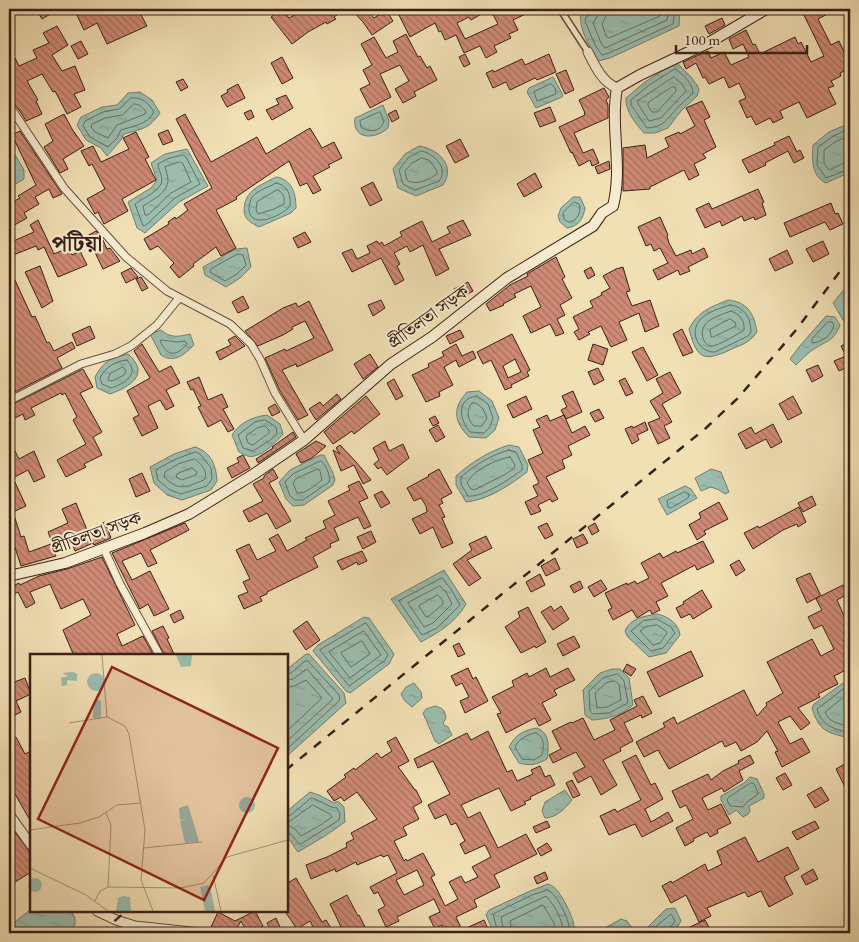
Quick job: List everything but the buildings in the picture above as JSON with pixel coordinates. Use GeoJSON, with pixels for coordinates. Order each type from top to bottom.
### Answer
{"type":"FeatureCollection","features":[{"type":"Feature","properties":{"kind":"main road"},"geometry":{"type":"LineString","coordinates":[[617,88],[710,42],[766,9]]}},
{"type":"Feature","properties":{"kind":"main road","name":"প্রীতিলতা সড়ক"},"geometry":{"type":"LineString","coordinates":[[9,576],[66,563],[189,514],[254,474],[304,440],[391,364],[432,337],[507,278],[593,226],[602,213],[613,206],[617,188],[618,158],[615,121],[617,88]]}},
{"type":"Feature","properties":{"kind":"street"},"geometry":{"type":"LineString","coordinates":[[560,9],[608,85],[617,88]]}},
{"type":"Feature","properties":{"kind":"street"},"geometry":{"type":"LineString","coordinates":[[9,105],[64,188],[126,257],[179,298],[230,324],[251,344],[260,358],[288,418],[304,440]]}},
{"type":"Feature","properties":{"kind":"street"},"geometry":{"type":"LineString","coordinates":[[9,401],[80,364],[115,354],[131,346],[157,325],[179,298]]}},
{"type":"Feature","properties":{"kind":"street"},"geometry":{"type":"LineString","coordinates":[[104,549],[120,584],[159,654]]}},
{"type":"Feature","properties":{"kind":"street"},"geometry":{"type":"LineString","coordinates":[[9,814],[30,844]]}},
{"type":"Feature","properties":{"kind":"street"},"geometry":{"type":"LineString","coordinates":[[99,912],[135,926],[201,933]]}},
{"type":"Feature","properties":{"kind":"street"},"geometry":{"type":"LineString","coordinates":[[126,933],[135,926]]}},
{"type":"Feature","properties":{"kind":"water"},"geometry":{"type":"Polygon","coordinates":[[[592,9],[680,9],[679,26],[610,58],[598,61],[581,26],[581,14],[592,9]]]}},
{"type":"Feature","properties":{"kind":"water"},"geometry":{"type":"Polygon","coordinates":[[[677,63],[697,85],[699,90],[697,96],[681,111],[668,128],[655,133],[644,133],[629,112],[626,98],[645,82],[677,63]]]}},
{"type":"Feature","properties":{"kind":"water"},"geometry":{"type":"Polygon","coordinates":[[[553,77],[563,95],[562,97],[536,108],[527,92],[529,88],[553,77]]]}},
{"type":"Feature","properties":{"kind":"water"},"geometry":{"type":"Polygon","coordinates":[[[140,92],[152,100],[160,113],[149,125],[124,134],[107,156],[101,148],[86,140],[77,125],[81,117],[102,107],[117,105],[128,93],[140,92]]]}},
{"type":"Feature","properties":{"kind":"water"},"geometry":{"type":"Polygon","coordinates":[[[383,105],[389,121],[388,128],[377,135],[371,136],[366,136],[357,131],[355,118],[383,105]]]}},
{"type":"Feature","properties":{"kind":"water"},"geometry":{"type":"Polygon","coordinates":[[[850,123],[850,172],[826,183],[815,172],[813,145],[829,132],[850,123]]]}},
{"type":"Feature","properties":{"kind":"water"},"geometry":{"type":"Polygon","coordinates":[[[419,146],[439,155],[448,171],[443,185],[416,196],[398,188],[393,169],[405,154],[419,146]]]}},
{"type":"Feature","properties":{"kind":"water"},"geometry":{"type":"Polygon","coordinates":[[[11,148],[24,170],[24,179],[9,188],[9,149],[11,148]]]}},
{"type":"Feature","properties":{"kind":"water"},"geometry":{"type":"Polygon","coordinates":[[[187,149],[208,186],[179,202],[145,233],[137,228],[128,202],[151,188],[157,180],[151,163],[165,154],[187,149]]]}},
{"type":"Feature","properties":{"kind":"water"},"geometry":{"type":"Polygon","coordinates":[[[276,177],[286,181],[292,188],[296,208],[291,213],[259,227],[245,216],[244,210],[247,197],[254,189],[276,177]]]}},
{"type":"Feature","properties":{"kind":"water"},"geometry":{"type":"Polygon","coordinates":[[[573,197],[580,197],[585,208],[580,221],[575,226],[567,228],[560,222],[558,216],[561,208],[573,197]]]}},
{"type":"Feature","properties":{"kind":"water"},"geometry":{"type":"Polygon","coordinates":[[[247,248],[251,267],[240,278],[226,287],[205,275],[203,267],[236,249],[247,248]]]}},
{"type":"Feature","properties":{"kind":"water"},"geometry":{"type":"Polygon","coordinates":[[[850,282],[850,318],[843,320],[833,303],[850,282]]]}},
{"type":"Feature","properties":{"kind":"water"},"geometry":{"type":"Polygon","coordinates":[[[728,300],[741,303],[749,310],[757,332],[750,340],[724,353],[709,357],[704,356],[695,347],[689,329],[701,314],[728,300]]]}},
{"type":"Feature","properties":{"kind":"water"},"geometry":{"type":"Polygon","coordinates":[[[826,316],[835,317],[840,325],[838,331],[829,341],[811,351],[796,365],[790,359],[826,316]]]}},
{"type":"Feature","properties":{"kind":"water"},"geometry":{"type":"Polygon","coordinates":[[[161,330],[174,336],[190,334],[194,345],[179,357],[166,358],[161,355],[150,334],[161,330]]]}},
{"type":"Feature","properties":{"kind":"water"},"geometry":{"type":"Polygon","coordinates":[[[128,354],[135,361],[138,368],[138,374],[131,384],[110,394],[97,388],[95,377],[104,364],[116,357],[128,354]]]}},
{"type":"Feature","properties":{"kind":"water"},"geometry":{"type":"Polygon","coordinates":[[[479,391],[492,401],[499,418],[495,430],[486,438],[469,437],[460,426],[457,415],[459,404],[467,392],[479,391]]]}},
{"type":"Feature","properties":{"kind":"water"},"geometry":{"type":"Polygon","coordinates":[[[267,415],[280,424],[283,434],[270,447],[258,455],[250,456],[239,452],[232,435],[235,430],[247,421],[267,415]]]}},
{"type":"Feature","properties":{"kind":"water"},"geometry":{"type":"Polygon","coordinates":[[[509,445],[519,447],[528,465],[527,472],[506,487],[490,495],[466,502],[456,485],[456,476],[481,458],[509,445]]]}},
{"type":"Feature","properties":{"kind":"water"},"geometry":{"type":"Polygon","coordinates":[[[195,447],[205,452],[212,460],[217,481],[211,490],[182,500],[167,495],[154,483],[150,467],[174,454],[195,447]]]}},
{"type":"Feature","properties":{"kind":"water"},"geometry":{"type":"Polygon","coordinates":[[[320,455],[324,455],[333,473],[335,480],[333,485],[304,505],[293,506],[286,499],[279,482],[290,470],[320,455]]]}},
{"type":"Feature","properties":{"kind":"water"},"geometry":{"type":"Polygon","coordinates":[[[711,469],[721,472],[729,492],[725,494],[711,487],[701,491],[695,478],[711,469]]]}},
{"type":"Feature","properties":{"kind":"water"},"geometry":{"type":"Polygon","coordinates":[[[685,486],[691,489],[697,498],[667,515],[658,499],[685,486]]]}},
{"type":"Feature","properties":{"kind":"water"},"geometry":{"type":"Polygon","coordinates":[[[444,570],[466,604],[452,622],[421,642],[391,599],[444,570]]]}},
{"type":"Feature","properties":{"kind":"water"},"geometry":{"type":"Polygon","coordinates":[[[657,614],[672,621],[678,627],[680,635],[666,653],[649,657],[627,636],[625,631],[634,620],[657,614]]]}},
{"type":"Feature","properties":{"kind":"water"},"geometry":{"type":"Polygon","coordinates":[[[364,617],[369,618],[394,654],[389,664],[350,693],[346,691],[313,651],[318,645],[364,617]]]}},
{"type":"Feature","properties":{"kind":"water"},"geometry":{"type":"Polygon","coordinates":[[[306,654],[309,654],[344,693],[346,703],[288,755],[288,668],[306,654]]]}},
{"type":"Feature","properties":{"kind":"water"},"geometry":{"type":"Polygon","coordinates":[[[612,669],[620,669],[629,678],[633,705],[624,712],[614,716],[592,720],[585,715],[583,690],[600,673],[612,669]]]}},
{"type":"Feature","properties":{"kind":"water"},"geometry":{"type":"Polygon","coordinates":[[[850,678],[850,738],[825,730],[818,722],[812,708],[814,704],[850,678]]]}},
{"type":"Feature","properties":{"kind":"water"},"geometry":{"type":"Polygon","coordinates":[[[414,683],[421,692],[422,698],[412,707],[401,694],[406,687],[414,683]]]}},
{"type":"Feature","properties":{"kind":"water"},"geometry":{"type":"Polygon","coordinates":[[[435,706],[444,711],[446,718],[443,723],[448,727],[452,735],[439,744],[435,741],[423,713],[426,709],[435,706]]]}},
{"type":"Feature","properties":{"kind":"water"},"geometry":{"type":"Polygon","coordinates":[[[537,728],[544,733],[548,741],[547,759],[533,764],[519,763],[509,747],[520,734],[537,728]]]}},
{"type":"Feature","properties":{"kind":"water"},"geometry":{"type":"Polygon","coordinates":[[[750,777],[757,779],[764,798],[749,806],[750,811],[743,817],[736,810],[729,815],[721,800],[721,796],[744,783],[750,777]]]}},
{"type":"Feature","properties":{"kind":"water"},"geometry":{"type":"Polygon","coordinates":[[[565,790],[572,800],[557,814],[545,818],[542,811],[545,802],[565,790]]]}},
{"type":"Feature","properties":{"kind":"water"},"geometry":{"type":"Polygon","coordinates":[[[310,792],[334,803],[338,801],[344,807],[345,822],[298,852],[288,838],[288,810],[310,792]]]}},
{"type":"Feature","properties":{"kind":"water"},"geometry":{"type":"Polygon","coordinates":[[[548,884],[555,888],[565,903],[571,916],[574,933],[494,933],[486,915],[489,910],[548,884]]]}},
{"type":"Feature","properties":{"kind":"water"},"geometry":{"type":"Polygon","coordinates":[[[675,908],[681,921],[672,933],[649,933],[648,927],[666,909],[675,908]]]}},
{"type":"Feature","properties":{"kind":"water"},"geometry":{"type":"Polygon","coordinates":[[[30,910],[30,912],[72,912],[75,918],[75,925],[65,933],[9,933],[9,927],[30,910]]]}},
{"type":"Feature","properties":{"kind":"water"},"geometry":{"type":"Polygon","coordinates":[[[621,919],[627,921],[636,933],[598,932],[621,919]]]}},
{"type":"Feature","properties":{"kind":"railway"},"geometry":{"type":"LineString","coordinates":[[288,768],[706,428],[738,398],[796,330],[850,258]]}},
{"type":"Feature","properties":{"kind":"railway"},"geometry":{"type":"LineString","coordinates":[[101,933],[125,912]]}},
{"type":"Feature","properties":{"kind":"district","name":"পটিয়া"},"geometry":{"type":"Point","coordinates":[77,243]}}]}
